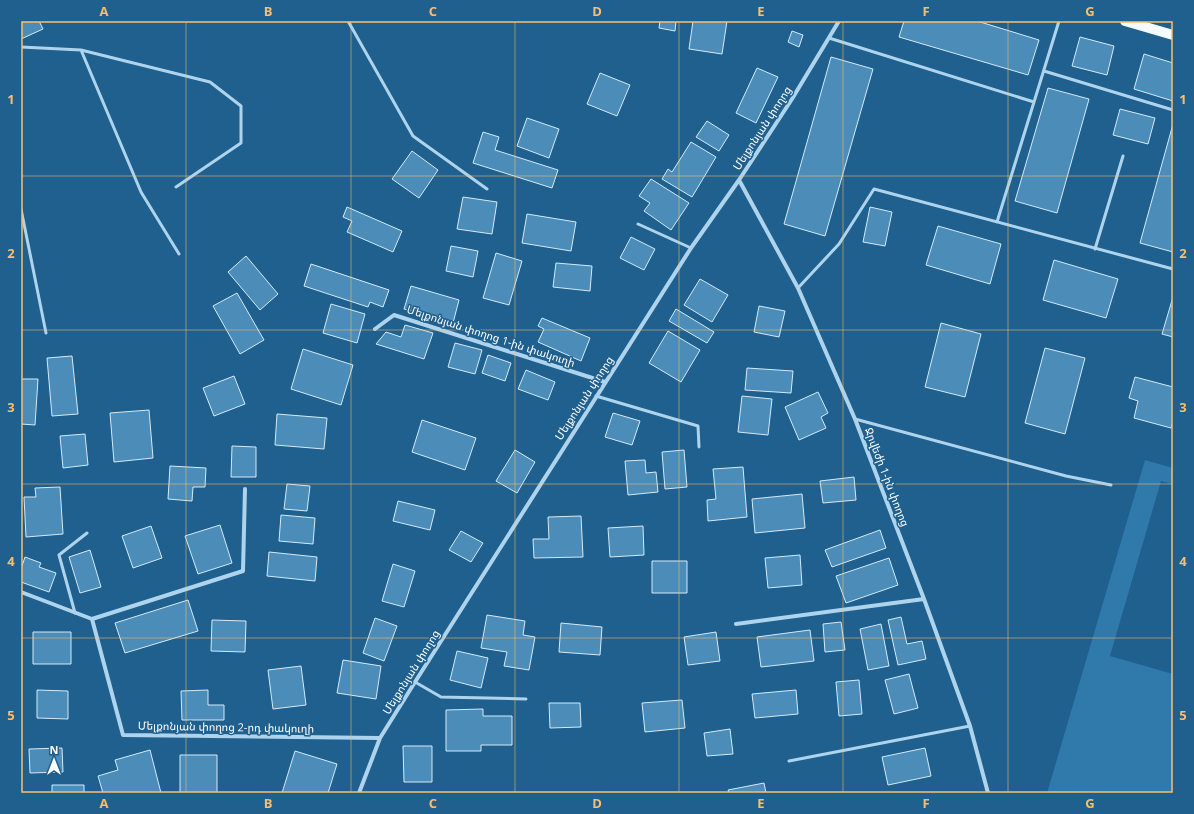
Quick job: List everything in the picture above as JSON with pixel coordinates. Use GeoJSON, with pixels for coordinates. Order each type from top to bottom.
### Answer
{"type":"FeatureCollection","features":[{"type":"Feature","properties":{"kind":"main road"},"geometry":{"type":"LineString","coordinates":[[1125,21],[1173,35]]}},
{"type":"Feature","properties":{"kind":"street","name":"Մելքոնյան փողոց"},"geometry":{"type":"LineString","coordinates":[[358,793],[380,738],[691,248],[739,180],[792,100],[839,21]]}},
{"type":"Feature","properties":{"kind":"street","name":"Ջրվեժի 1-ին փողոց"},"geometry":{"type":"LineString","coordinates":[[739,180],[798,288],[855,419],[924,598],[970,726],[988,793]]}},
{"type":"Feature","properties":{"kind":"street","name":"Մելքոնյան փողոց 1-ին փակուղի"},"geometry":{"type":"LineString","coordinates":[[375,329],[394,315],[605,382]]}},
{"type":"Feature","properties":{"kind":"street"},"geometry":{"type":"LineString","coordinates":[[21,592],[92,619],[243,571],[245,489]]}},
{"type":"Feature","properties":{"kind":"street"},"geometry":{"type":"LineString","coordinates":[[736,624],[924,598]]}},
{"type":"Feature","properties":{"kind":"street","name":"Մելքոնյան փողոց 2-րդ փակուղի"},"geometry":{"type":"LineString","coordinates":[[92,619],[123,735],[380,738]]}},
{"type":"Feature","properties":{"kind":"lane"},"geometry":{"type":"LineString","coordinates":[[348,21],[413,136],[487,189]]}},
{"type":"Feature","properties":{"kind":"lane"},"geometry":{"type":"LineString","coordinates":[[997,222],[1060,21]]}},
{"type":"Feature","properties":{"kind":"lane"},"geometry":{"type":"LineString","coordinates":[[829,38],[1034,102]]}},
{"type":"Feature","properties":{"kind":"lane"},"geometry":{"type":"LineString","coordinates":[[21,47],[81,50],[210,82],[241,106],[241,143],[176,187]]}},
{"type":"Feature","properties":{"kind":"lane"},"geometry":{"type":"LineString","coordinates":[[81,50],[141,192],[179,254]]}},
{"type":"Feature","properties":{"kind":"lane"},"geometry":{"type":"LineString","coordinates":[[1044,71],[1173,110]]}},
{"type":"Feature","properties":{"kind":"lane"},"geometry":{"type":"LineString","coordinates":[[1095,249],[1123,156]]}},
{"type":"Feature","properties":{"kind":"lane"},"geometry":{"type":"LineString","coordinates":[[798,288],[839,244],[874,189],[1173,269]]}},
{"type":"Feature","properties":{"kind":"lane"},"geometry":{"type":"LineString","coordinates":[[21,209],[46,333]]}},
{"type":"Feature","properties":{"kind":"lane"},"geometry":{"type":"LineString","coordinates":[[638,224],[691,248]]}},
{"type":"Feature","properties":{"kind":"lane"},"geometry":{"type":"LineString","coordinates":[[596,396],[698,426],[698,447]]}},
{"type":"Feature","properties":{"kind":"lane"},"geometry":{"type":"LineString","coordinates":[[855,419],[1066,476],[1111,486]]}},
{"type":"Feature","properties":{"kind":"lane"},"geometry":{"type":"LineString","coordinates":[[75,612],[59,555],[86,533]]}},
{"type":"Feature","properties":{"kind":"lane"},"geometry":{"type":"LineString","coordinates":[[415,682],[441,696],[526,699]]}},
{"type":"Feature","properties":{"kind":"lane"},"geometry":{"type":"LineString","coordinates":[[789,761],[970,726]]}},
{"type":"Feature","properties":{"kind":"shaded area"},"geometry":{"type":"Polygon","coordinates":[[[1145,460],[1173,468],[1173,484],[1161,481],[1110,656],[1173,674],[1173,793],[1047,793],[1145,460]]]}},
{"type":"Feature","properties":{"kind":"building"},"geometry":{"type":"Polygon","coordinates":[[[21,21],[39,21],[43,29],[21,39],[21,21]]]}},
{"type":"Feature","properties":{"kind":"building"},"geometry":{"type":"Polygon","coordinates":[[[660,21],[676,21],[675,31],[659,28],[660,21]]]}},
{"type":"Feature","properties":{"kind":"building"},"geometry":{"type":"Polygon","coordinates":[[[693,21],[727,21],[722,54],[689,49],[693,21]]]}},
{"type":"Feature","properties":{"kind":"building"},"geometry":{"type":"Polygon","coordinates":[[[904,21],[977,21],[1039,40],[1028,75],[899,37],[904,21]]]}},
{"type":"Feature","properties":{"kind":"building"},"geometry":{"type":"Polygon","coordinates":[[[792,31],[803,35],[799,47],[788,42],[792,31]]]}},
{"type":"Feature","properties":{"kind":"building"},"geometry":{"type":"Polygon","coordinates":[[[1080,37],[1114,46],[1107,75],[1072,66],[1080,37]]]}},
{"type":"Feature","properties":{"kind":"building"},"geometry":{"type":"Polygon","coordinates":[[[1144,54],[1173,63],[1173,101],[1134,89],[1144,54]]]}},
{"type":"Feature","properties":{"kind":"building"},"geometry":{"type":"Polygon","coordinates":[[[831,57],[873,69],[825,236],[784,224],[831,57]]]}},
{"type":"Feature","properties":{"kind":"building"},"geometry":{"type":"Polygon","coordinates":[[[757,68],[778,77],[756,123],[736,113],[757,68]]]}},
{"type":"Feature","properties":{"kind":"building"},"geometry":{"type":"Polygon","coordinates":[[[600,73],[630,85],[617,116],[587,104],[600,73]]]}},
{"type":"Feature","properties":{"kind":"building"},"geometry":{"type":"Polygon","coordinates":[[[1048,88],[1089,99],[1057,213],[1015,201],[1048,88]]]}},
{"type":"Feature","properties":{"kind":"building"},"geometry":{"type":"Polygon","coordinates":[[[1120,109],[1155,118],[1148,144],[1113,135],[1120,109]]]}},
{"type":"Feature","properties":{"kind":"building"},"geometry":{"type":"Polygon","coordinates":[[[527,118],[559,129],[549,158],[517,146],[527,118]]]}},
{"type":"Feature","properties":{"kind":"building"},"geometry":{"type":"Polygon","coordinates":[[[707,121],[729,135],[719,151],[696,137],[707,121]]]}},
{"type":"Feature","properties":{"kind":"building"},"geometry":{"type":"Polygon","coordinates":[[[1173,124],[1173,252],[1140,243],[1173,124]]]}},
{"type":"Feature","properties":{"kind":"building"},"geometry":{"type":"Polygon","coordinates":[[[483,132],[499,137],[495,150],[558,170],[552,188],[473,163],[483,132]]]}},
{"type":"Feature","properties":{"kind":"building"},"geometry":{"type":"Polygon","coordinates":[[[691,142],[716,157],[692,197],[662,179],[668,169],[672,172],[691,142]]]}},
{"type":"Feature","properties":{"kind":"building"},"geometry":{"type":"Polygon","coordinates":[[[412,151],[438,170],[419,198],[392,179],[412,151]]]}},
{"type":"Feature","properties":{"kind":"building"},"geometry":{"type":"Polygon","coordinates":[[[651,179],[689,203],[671,230],[644,211],[650,203],[639,196],[651,179]]]}},
{"type":"Feature","properties":{"kind":"building"},"geometry":{"type":"Polygon","coordinates":[[[463,197],[497,202],[492,234],[457,229],[463,197]]]}},
{"type":"Feature","properties":{"kind":"building"},"geometry":{"type":"Polygon","coordinates":[[[347,207],[402,231],[393,252],[347,232],[352,221],[343,217],[347,207]]]}},
{"type":"Feature","properties":{"kind":"building"},"geometry":{"type":"Polygon","coordinates":[[[870,207],[892,212],[885,246],[863,242],[870,207]]]}},
{"type":"Feature","properties":{"kind":"building"},"geometry":{"type":"Polygon","coordinates":[[[527,214],[576,222],[571,251],[522,243],[527,214]]]}},
{"type":"Feature","properties":{"kind":"building"},"geometry":{"type":"Polygon","coordinates":[[[938,226],[1001,244],[990,284],[926,265],[938,226]]]}},
{"type":"Feature","properties":{"kind":"building"},"geometry":{"type":"Polygon","coordinates":[[[631,237],[655,249],[644,270],[620,258],[631,237]]]}},
{"type":"Feature","properties":{"kind":"building"},"geometry":{"type":"Polygon","coordinates":[[[451,246],[478,251],[473,277],[446,271],[451,246]]]}},
{"type":"Feature","properties":{"kind":"building"},"geometry":{"type":"Polygon","coordinates":[[[496,253],[522,261],[509,305],[483,298],[496,253]]]}},
{"type":"Feature","properties":{"kind":"building"},"geometry":{"type":"Polygon","coordinates":[[[246,256],[278,294],[260,310],[228,272],[246,256]]]}},
{"type":"Feature","properties":{"kind":"building"},"geometry":{"type":"Polygon","coordinates":[[[1054,260],[1118,279],[1106,318],[1043,300],[1054,260]]]}},
{"type":"Feature","properties":{"kind":"building"},"geometry":{"type":"Polygon","coordinates":[[[556,263],[592,266],[590,291],[553,287],[556,263]]]}},
{"type":"Feature","properties":{"kind":"building"},"geometry":{"type":"Polygon","coordinates":[[[311,264],[389,290],[383,307],[370,302],[368,307],[304,286],[311,264]]]}},
{"type":"Feature","properties":{"kind":"building"},"geometry":{"type":"Polygon","coordinates":[[[700,279],[728,295],[712,322],[684,305],[700,279]]]}},
{"type":"Feature","properties":{"kind":"building"},"geometry":{"type":"Polygon","coordinates":[[[411,286],[459,300],[453,323],[404,309],[411,286]]]}},
{"type":"Feature","properties":{"kind":"building"},"geometry":{"type":"Polygon","coordinates":[[[237,293],[264,340],[240,354],[213,306],[237,293]]]}},
{"type":"Feature","properties":{"kind":"building"},"geometry":{"type":"Polygon","coordinates":[[[1173,297],[1173,337],[1162,334],[1173,297]]]}},
{"type":"Feature","properties":{"kind":"building"},"geometry":{"type":"Polygon","coordinates":[[[331,304],[365,314],[357,343],[323,333],[331,304]]]}},
{"type":"Feature","properties":{"kind":"building"},"geometry":{"type":"Polygon","coordinates":[[[759,306],[785,311],[779,337],[754,332],[759,306]]]}},
{"type":"Feature","properties":{"kind":"building"},"geometry":{"type":"Polygon","coordinates":[[[676,309],[714,332],[707,343],[669,321],[676,309]]]}},
{"type":"Feature","properties":{"kind":"building"},"geometry":{"type":"Polygon","coordinates":[[[542,318],[590,338],[581,361],[538,342],[544,329],[538,326],[542,318]]]}},
{"type":"Feature","properties":{"kind":"building"},"geometry":{"type":"Polygon","coordinates":[[[941,323],[981,334],[965,397],[925,387],[941,323]]]}},
{"type":"Feature","properties":{"kind":"building"},"geometry":{"type":"Polygon","coordinates":[[[405,325],[433,333],[424,359],[376,344],[386,332],[401,337],[405,325]]]}},
{"type":"Feature","properties":{"kind":"building"},"geometry":{"type":"Polygon","coordinates":[[[668,331],[700,350],[681,382],[649,363],[668,331]]]}},
{"type":"Feature","properties":{"kind":"building"},"geometry":{"type":"Polygon","coordinates":[[[455,343],[482,350],[475,374],[448,367],[455,343]]]}},
{"type":"Feature","properties":{"kind":"building"},"geometry":{"type":"Polygon","coordinates":[[[1045,348],[1085,358],[1065,434],[1025,423],[1045,348]]]}},
{"type":"Feature","properties":{"kind":"building"},"geometry":{"type":"Polygon","coordinates":[[[303,349],[353,365],[341,405],[291,389],[303,349]]]}},
{"type":"Feature","properties":{"kind":"building"},"geometry":{"type":"Polygon","coordinates":[[[488,355],[511,363],[505,381],[482,373],[488,355]]]}},
{"type":"Feature","properties":{"kind":"building"},"geometry":{"type":"Polygon","coordinates":[[[72,356],[78,414],[52,416],[47,358],[72,356]]]}},
{"type":"Feature","properties":{"kind":"building"},"geometry":{"type":"Polygon","coordinates":[[[747,368],[793,371],[791,393],[745,390],[747,368]]]}},
{"type":"Feature","properties":{"kind":"building"},"geometry":{"type":"Polygon","coordinates":[[[526,370],[555,382],[548,400],[518,389],[526,370]]]}},
{"type":"Feature","properties":{"kind":"building"},"geometry":{"type":"Polygon","coordinates":[[[234,376],[245,404],[214,416],[203,388],[234,376]]]}},
{"type":"Feature","properties":{"kind":"building"},"geometry":{"type":"Polygon","coordinates":[[[1135,377],[1173,387],[1173,421],[1171,428],[1134,418],[1138,401],[1129,398],[1135,377]]]}},
{"type":"Feature","properties":{"kind":"building"},"geometry":{"type":"Polygon","coordinates":[[[21,379],[38,379],[35,425],[21,424],[21,379]]]}},
{"type":"Feature","properties":{"kind":"building"},"geometry":{"type":"Polygon","coordinates":[[[818,392],[828,413],[821,417],[826,428],[799,440],[785,407],[818,392]]]}},
{"type":"Feature","properties":{"kind":"building"},"geometry":{"type":"Polygon","coordinates":[[[742,396],[772,399],[768,435],[738,432],[742,396]]]}},
{"type":"Feature","properties":{"kind":"building"},"geometry":{"type":"Polygon","coordinates":[[[149,410],[153,458],[114,462],[110,413],[149,410]]]}},
{"type":"Feature","properties":{"kind":"building"},"geometry":{"type":"Polygon","coordinates":[[[613,413],[640,421],[632,445],[605,437],[613,413]]]}},
{"type":"Feature","properties":{"kind":"building"},"geometry":{"type":"Polygon","coordinates":[[[277,414],[327,418],[324,449],[275,445],[277,414]]]}},
{"type":"Feature","properties":{"kind":"building"},"geometry":{"type":"Polygon","coordinates":[[[422,420],[476,438],[465,470],[412,452],[422,420]]]}},
{"type":"Feature","properties":{"kind":"building"},"geometry":{"type":"Polygon","coordinates":[[[85,434],[88,465],[63,468],[60,436],[85,434]]]}},
{"type":"Feature","properties":{"kind":"building"},"geometry":{"type":"Polygon","coordinates":[[[232,446],[256,447],[256,477],[231,477],[232,446]]]}},
{"type":"Feature","properties":{"kind":"building"},"geometry":{"type":"Polygon","coordinates":[[[515,450],[535,462],[517,493],[496,481],[515,450]]]}},
{"type":"Feature","properties":{"kind":"building"},"geometry":{"type":"Polygon","coordinates":[[[684,450],[687,487],[665,489],[662,452],[684,450]]]}},
{"type":"Feature","properties":{"kind":"building"},"geometry":{"type":"Polygon","coordinates":[[[645,460],[646,473],[656,472],[658,492],[628,495],[625,461],[645,460]]]}},
{"type":"Feature","properties":{"kind":"building"},"geometry":{"type":"Polygon","coordinates":[[[170,466],[206,468],[205,487],[193,487],[192,501],[168,499],[170,466]]]}},
{"type":"Feature","properties":{"kind":"building"},"geometry":{"type":"Polygon","coordinates":[[[743,467],[747,517],[708,521],[707,500],[716,499],[713,469],[743,467]]]}},
{"type":"Feature","properties":{"kind":"building"},"geometry":{"type":"Polygon","coordinates":[[[854,477],[856,500],[823,503],[820,481],[854,477]]]}},
{"type":"Feature","properties":{"kind":"building"},"geometry":{"type":"Polygon","coordinates":[[[287,484],[310,486],[307,511],[284,509],[287,484]]]}},
{"type":"Feature","properties":{"kind":"building"},"geometry":{"type":"Polygon","coordinates":[[[60,487],[63,534],[26,537],[24,497],[36,497],[35,488],[60,487]]]}},
{"type":"Feature","properties":{"kind":"building"},"geometry":{"type":"Polygon","coordinates":[[[802,494],[805,528],[755,533],[752,499],[802,494]]]}},
{"type":"Feature","properties":{"kind":"building"},"geometry":{"type":"Polygon","coordinates":[[[398,501],[435,510],[430,530],[393,521],[398,501]]]}},
{"type":"Feature","properties":{"kind":"building"},"geometry":{"type":"Polygon","coordinates":[[[281,515],[315,518],[313,544],[279,541],[281,515]]]}},
{"type":"Feature","properties":{"kind":"building"},"geometry":{"type":"Polygon","coordinates":[[[581,516],[583,557],[534,558],[533,539],[549,539],[548,517],[581,516]]]}},
{"type":"Feature","properties":{"kind":"building"},"geometry":{"type":"Polygon","coordinates":[[[220,525],[232,563],[198,574],[185,536],[220,525]]]}},
{"type":"Feature","properties":{"kind":"building"},"geometry":{"type":"Polygon","coordinates":[[[151,526],[162,558],[133,568],[122,536],[151,526]]]}},
{"type":"Feature","properties":{"kind":"building"},"geometry":{"type":"Polygon","coordinates":[[[643,526],[644,555],[610,557],[608,528],[643,526]]]}},
{"type":"Feature","properties":{"kind":"building"},"geometry":{"type":"Polygon","coordinates":[[[880,530],[886,548],[832,567],[825,550],[880,530]]]}},
{"type":"Feature","properties":{"kind":"building"},"geometry":{"type":"Polygon","coordinates":[[[461,531],[483,543],[471,562],[449,550],[461,531]]]}},
{"type":"Feature","properties":{"kind":"building"},"geometry":{"type":"Polygon","coordinates":[[[90,550],[101,587],[80,593],[69,557],[90,550]]]}},
{"type":"Feature","properties":{"kind":"building"},"geometry":{"type":"Polygon","coordinates":[[[269,552],[317,557],[315,581],[267,576],[269,552]]]}},
{"type":"Feature","properties":{"kind":"building"},"geometry":{"type":"Polygon","coordinates":[[[800,555],[802,585],[768,588],[765,558],[800,555]]]}},
{"type":"Feature","properties":{"kind":"building"},"geometry":{"type":"Polygon","coordinates":[[[25,557],[41,563],[39,567],[56,573],[49,592],[21,582],[21,569],[25,557]]]}},
{"type":"Feature","properties":{"kind":"building"},"geometry":{"type":"Polygon","coordinates":[[[889,558],[898,585],[846,603],[836,576],[889,558]]]}},
{"type":"Feature","properties":{"kind":"building"},"geometry":{"type":"Polygon","coordinates":[[[652,561],[687,561],[687,593],[652,593],[652,561]]]}},
{"type":"Feature","properties":{"kind":"building"},"geometry":{"type":"Polygon","coordinates":[[[393,564],[415,571],[404,607],[382,601],[393,564]]]}},
{"type":"Feature","properties":{"kind":"building"},"geometry":{"type":"Polygon","coordinates":[[[188,600],[198,631],[125,653],[115,623],[188,600]]]}},
{"type":"Feature","properties":{"kind":"building"},"geometry":{"type":"Polygon","coordinates":[[[487,615],[525,621],[523,635],[535,637],[529,670],[504,666],[507,652],[481,648],[487,615]]]}},
{"type":"Feature","properties":{"kind":"building"},"geometry":{"type":"Polygon","coordinates":[[[901,617],[907,644],[922,641],[926,659],[898,665],[888,620],[901,617]]]}},
{"type":"Feature","properties":{"kind":"building"},"geometry":{"type":"Polygon","coordinates":[[[375,618],[397,626],[384,661],[363,653],[375,618]]]}},
{"type":"Feature","properties":{"kind":"building"},"geometry":{"type":"Polygon","coordinates":[[[212,620],[246,621],[245,652],[211,651],[212,620]]]}},
{"type":"Feature","properties":{"kind":"building"},"geometry":{"type":"Polygon","coordinates":[[[841,622],[845,650],[825,652],[823,624],[841,622]]]}},
{"type":"Feature","properties":{"kind":"building"},"geometry":{"type":"Polygon","coordinates":[[[561,623],[602,627],[600,655],[559,652],[561,623]]]}},
{"type":"Feature","properties":{"kind":"building"},"geometry":{"type":"Polygon","coordinates":[[[881,624],[889,666],[868,670],[860,629],[881,624]]]}},
{"type":"Feature","properties":{"kind":"building"},"geometry":{"type":"Polygon","coordinates":[[[810,630],[814,661],[761,667],[757,637],[810,630]]]}},
{"type":"Feature","properties":{"kind":"building"},"geometry":{"type":"Polygon","coordinates":[[[33,632],[71,632],[71,664],[33,664],[33,632]]]}},
{"type":"Feature","properties":{"kind":"building"},"geometry":{"type":"Polygon","coordinates":[[[716,632],[720,661],[688,665],[684,637],[716,632]]]}},
{"type":"Feature","properties":{"kind":"building"},"geometry":{"type":"Polygon","coordinates":[[[457,651],[488,658],[481,688],[450,680],[457,651]]]}},
{"type":"Feature","properties":{"kind":"building"},"geometry":{"type":"Polygon","coordinates":[[[343,660],[381,666],[376,699],[337,693],[343,660]]]}},
{"type":"Feature","properties":{"kind":"building"},"geometry":{"type":"Polygon","coordinates":[[[301,666],[306,705],[273,709],[268,670],[301,666]]]}},
{"type":"Feature","properties":{"kind":"building"},"geometry":{"type":"Polygon","coordinates":[[[909,674],[918,708],[894,714],[885,680],[909,674]]]}},
{"type":"Feature","properties":{"kind":"building"},"geometry":{"type":"Polygon","coordinates":[[[859,680],[862,714],[839,716],[836,682],[859,680]]]}},
{"type":"Feature","properties":{"kind":"building"},"geometry":{"type":"Polygon","coordinates":[[[37,690],[68,691],[68,719],[37,718],[37,690]]]}},
{"type":"Feature","properties":{"kind":"building"},"geometry":{"type":"Polygon","coordinates":[[[208,690],[208,705],[224,705],[224,720],[182,720],[181,691],[208,690]]]}},
{"type":"Feature","properties":{"kind":"building"},"geometry":{"type":"Polygon","coordinates":[[[796,690],[798,714],[755,718],[752,694],[796,690]]]}},
{"type":"Feature","properties":{"kind":"building"},"geometry":{"type":"Polygon","coordinates":[[[682,700],[685,728],[645,732],[642,703],[682,700]]]}},
{"type":"Feature","properties":{"kind":"building"},"geometry":{"type":"Polygon","coordinates":[[[549,703],[580,703],[581,727],[550,728],[549,703]]]}},
{"type":"Feature","properties":{"kind":"building"},"geometry":{"type":"Polygon","coordinates":[[[483,709],[483,716],[512,716],[512,745],[481,745],[481,751],[446,751],[446,710],[483,709]]]}},
{"type":"Feature","properties":{"kind":"building"},"geometry":{"type":"Polygon","coordinates":[[[730,729],[733,754],[707,756],[704,733],[730,729]]]}},
{"type":"Feature","properties":{"kind":"building"},"geometry":{"type":"Polygon","coordinates":[[[403,746],[432,746],[432,782],[404,782],[403,746]]]}},
{"type":"Feature","properties":{"kind":"building"},"geometry":{"type":"Polygon","coordinates":[[[62,748],[63,772],[30,773],[29,749],[62,748]]]}},
{"type":"Feature","properties":{"kind":"building"},"geometry":{"type":"Polygon","coordinates":[[[925,748],[931,776],[888,785],[882,757],[925,748]]]}},
{"type":"Feature","properties":{"kind":"building"},"geometry":{"type":"Polygon","coordinates":[[[150,750],[161,793],[103,793],[98,776],[118,770],[115,760],[150,750]]]}},
{"type":"Feature","properties":{"kind":"building"},"geometry":{"type":"Polygon","coordinates":[[[295,751],[337,764],[328,793],[282,793],[295,751]]]}},
{"type":"Feature","properties":{"kind":"building"},"geometry":{"type":"Polygon","coordinates":[[[180,755],[217,755],[217,793],[180,793],[180,755]]]}},
{"type":"Feature","properties":{"kind":"building"},"geometry":{"type":"Polygon","coordinates":[[[764,783],[766,793],[729,793],[728,790],[764,783]]]}},
{"type":"Feature","properties":{"kind":"building"},"geometry":{"type":"Polygon","coordinates":[[[52,785],[84,785],[84,793],[52,793],[52,785]]]}}]}
